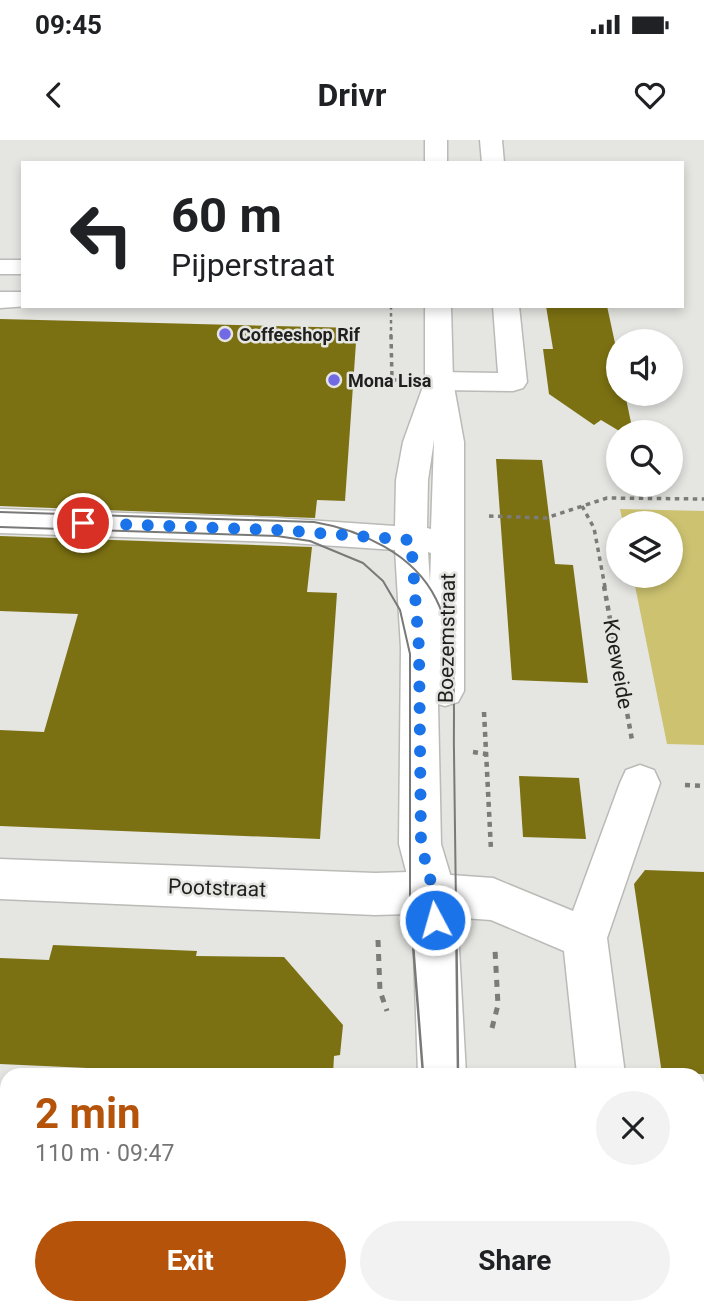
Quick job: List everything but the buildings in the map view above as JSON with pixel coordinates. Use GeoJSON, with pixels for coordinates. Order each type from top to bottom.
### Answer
{"type":"FeatureCollection","features":[{"type":"Feature","properties":{"kind":"main road"},"geometry":{"type":"LineString","coordinates":[[436,140],[436,161]]}},
{"type":"Feature","properties":{"kind":"main road"},"geometry":{"type":"LineString","coordinates":[[491,140],[494,161]]}},
{"type":"Feature","properties":{"kind":"main road"},"geometry":{"type":"LineString","coordinates":[[0,267],[21,267]]}},
{"type":"Feature","properties":{"kind":"main road"},"geometry":{"type":"LineString","coordinates":[[0,300],[21,300]]}},
{"type":"Feature","properties":{"kind":"main road","name":"Boezemstraat"},"geometry":{"type":"LineString","coordinates":[[434,894],[447,846],[445,640],[449,442],[439,381],[438,308]]}},
{"type":"Feature","properties":{"kind":"main road"},"geometry":{"type":"LineString","coordinates":[[439,381],[513,382],[506,308]]}},
{"type":"Feature","properties":{"kind":"main road","name":"Boezemstraat"},"geometry":{"type":"LineString","coordinates":[[439,381],[418,442],[412,480],[411,540],[419,648],[421,844],[434,894],[442,1068]]}},
{"type":"Feature","properties":{"kind":"main road"},"geometry":{"type":"LineString","coordinates":[[0,521],[278,530],[448,541]]}},
{"type":"Feature","properties":{"kind":"main road"},"geometry":{"type":"LineString","coordinates":[[600,1068],[585,938],[640,783]]}},
{"type":"Feature","properties":{"kind":"main road","name":"Pootstraat"},"geometry":{"type":"LineString","coordinates":[[0,879],[434,894]]}},
{"type":"Feature","properties":{"kind":"main road"},"geometry":{"type":"LineString","coordinates":[[434,894],[493,900],[585,938]]}},
{"type":"Feature","properties":{"kind":"path"},"geometry":{"type":"LineString","coordinates":[[486,516],[546,518],[607,498],[704,499]]}},
{"type":"Feature","properties":{"kind":"path","name":"Koeweide"},"geometry":{"type":"LineString","coordinates":[[582,506],[594,528],[640,783]]}},
{"type":"Feature","properties":{"kind":"path","name":"Boezemstraat"},"geometry":{"type":"LineString","coordinates":[[484,701],[498,1005],[489,1040]]}},
{"type":"Feature","properties":{"kind":"path"},"geometry":{"type":"LineString","coordinates":[[473,752],[486,754]]}},
{"type":"Feature","properties":{"kind":"path"},"geometry":{"type":"LineString","coordinates":[[640,783],[704,786]]}},
{"type":"Feature","properties":{"kind":"shaded area"},"geometry":{"type":"Polygon","coordinates":[[[620,509],[704,511],[704,745],[667,744],[635,588],[683,588],[683,511],[620,509]]]}},
{"type":"Feature","properties":{"kind":"tram line"},"geometry":{"type":"LineString","coordinates":[[0,512],[314,522],[367,538],[400,557],[414,569],[436,599],[452,655],[456,907]]}},
{"type":"Feature","properties":{"kind":"tram line"},"geometry":{"type":"LineString","coordinates":[[0,527],[277,536],[310,541],[363,563],[383,581],[400,610],[410,654],[410,905]]}},
{"type":"Feature","properties":{"kind":"tram line"},"geometry":{"type":"LineString","coordinates":[[410,905],[423,1068]]}},
{"type":"Feature","properties":{"kind":"tram line"},"geometry":{"type":"LineString","coordinates":[[456,905],[458,1068]]}},
{"type":"Feature","properties":{"kind":"place","name":"Coffeeshop Rif"},"geometry":{"type":"Point","coordinates":[225,334]}},
{"type":"Feature","properties":{"kind":"place","name":"Mona Lisa"},"geometry":{"type":"Point","coordinates":[334,380]}},
{"type":"Feature","properties":{"kind":"route"},"geometry":{"type":"LineString","coordinates":[[83,523],[278,530],[411,540],[413,597],[419,648],[421,844],[434,894],[435,920]]}}]}
